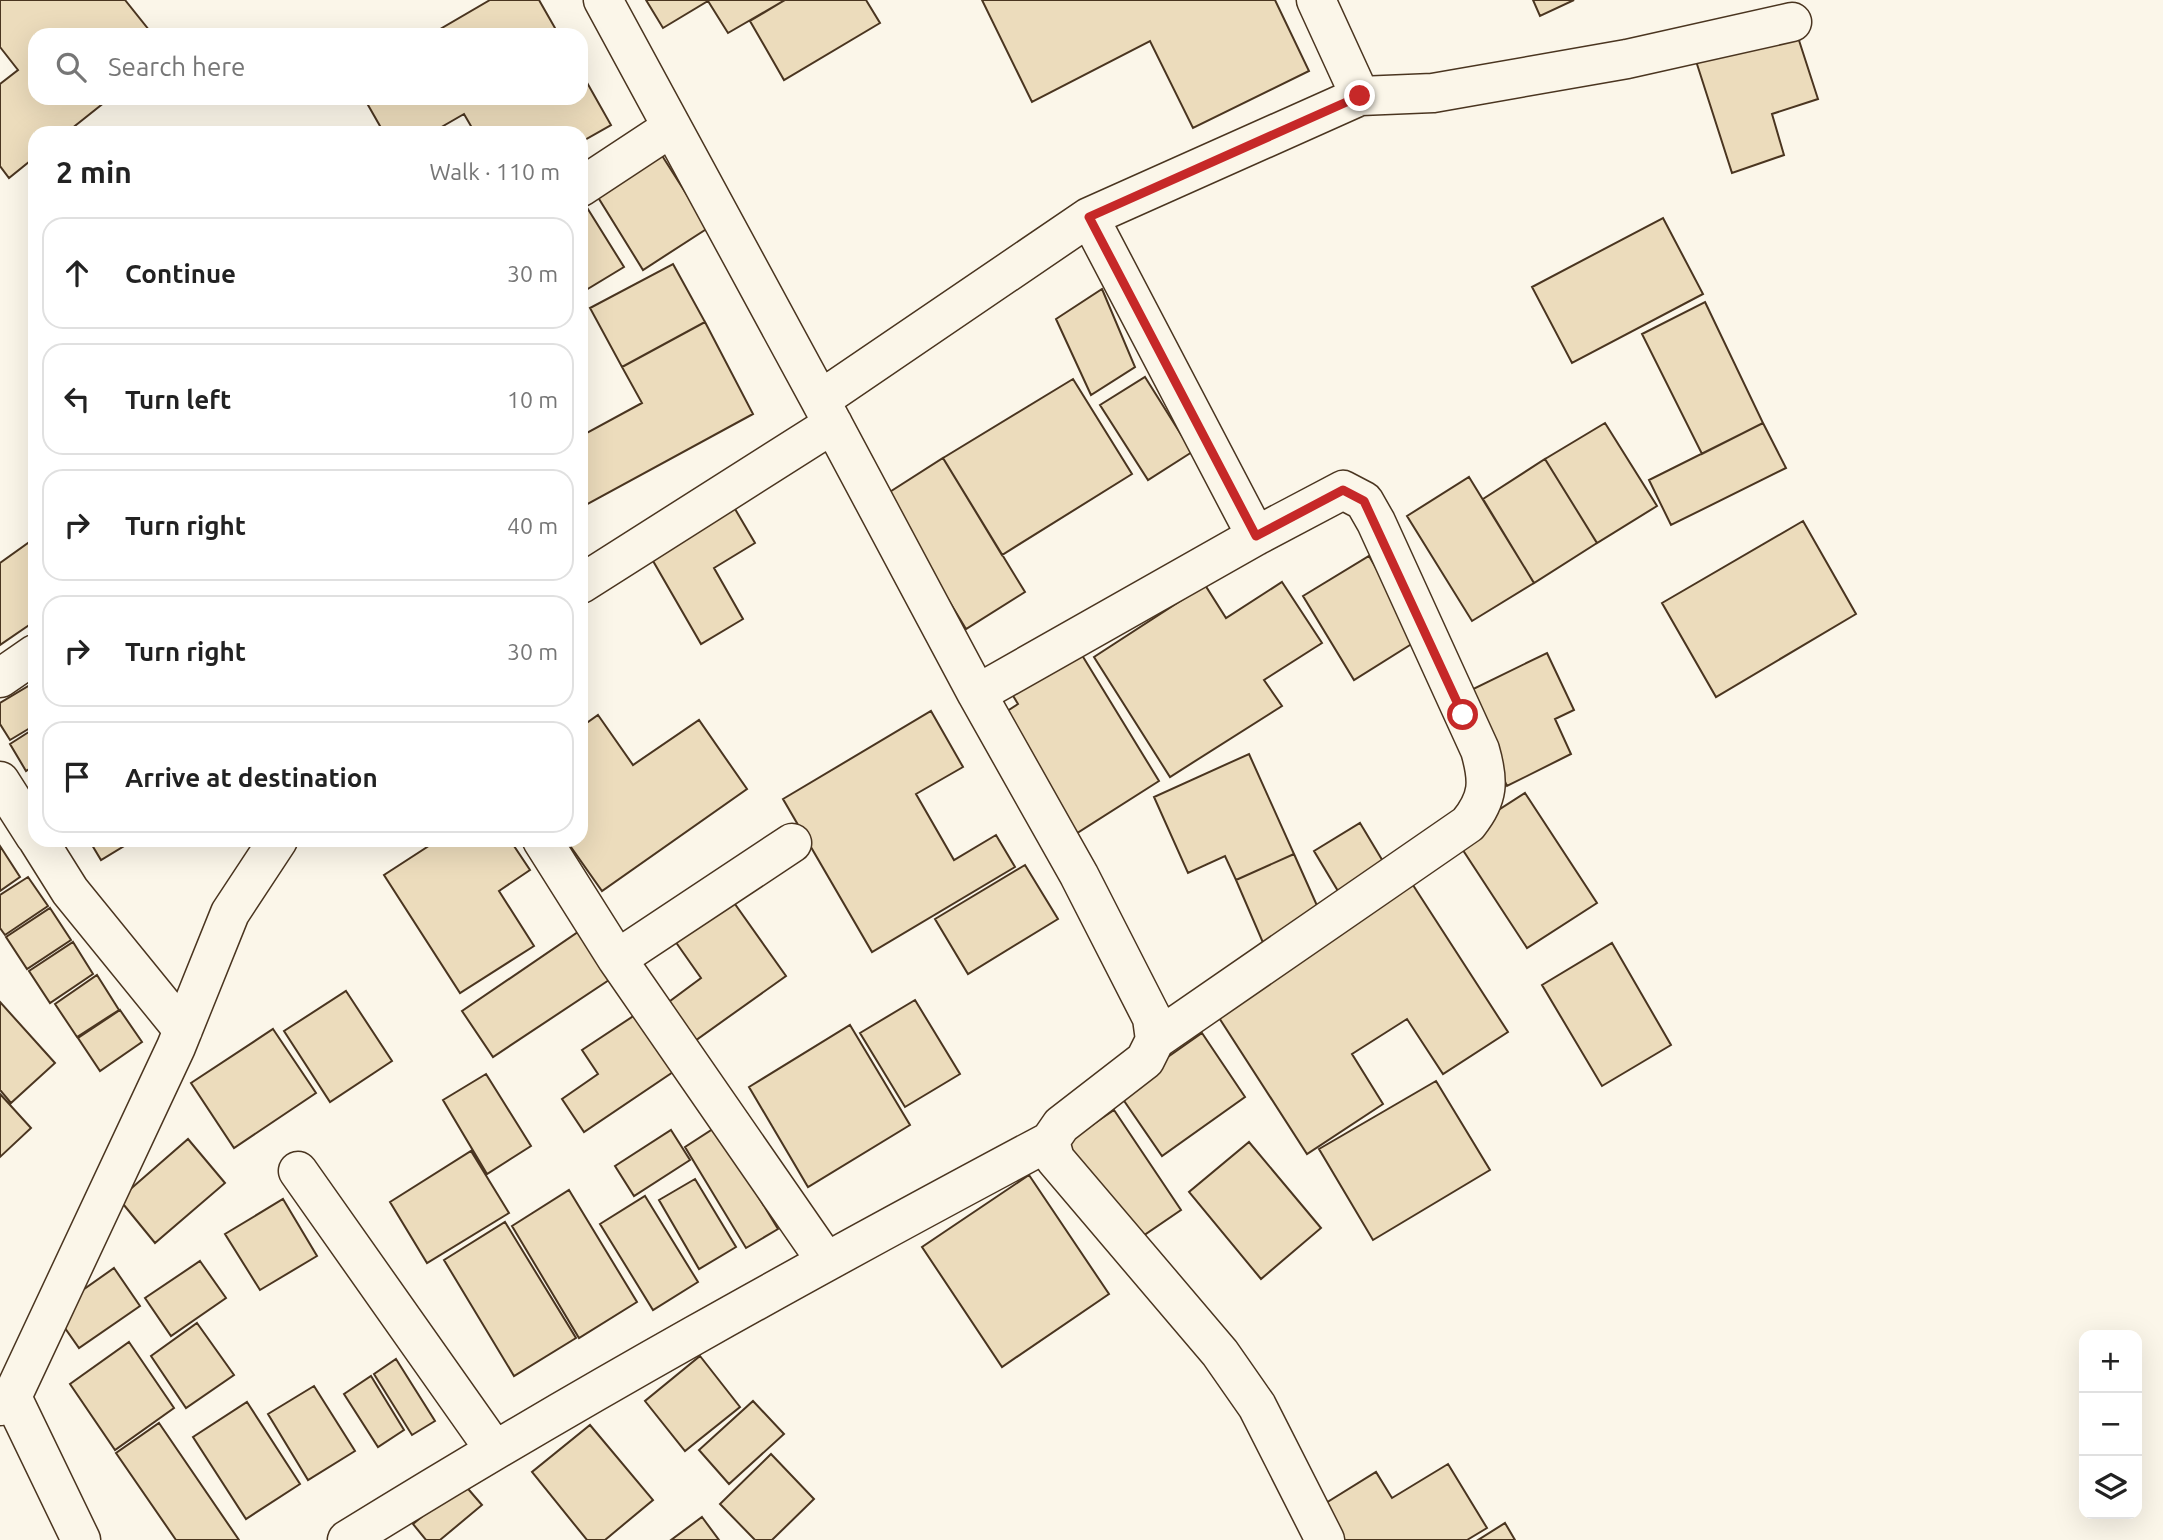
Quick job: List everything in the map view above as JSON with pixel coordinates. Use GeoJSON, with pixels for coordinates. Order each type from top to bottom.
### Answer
{"type":"FeatureCollection","features":[{"type":"Feature","properties":{"kind":"street"},"geometry":{"type":"LineString","coordinates":[[603,0],[977,694],[1085,887],[1152,1018],[1155,1040]]}},
{"type":"Feature","properties":{"kind":"street"},"geometry":{"type":"LineString","coordinates":[[1316,0],[1360,96]]}},
{"type":"Feature","properties":{"kind":"street"},"geometry":{"type":"LineString","coordinates":[[588,579],[827,412],[1089,217],[1360,96],[1446,91],[1627,60],[1792,22]]}},
{"type":"Feature","properties":{"kind":"street"},"geometry":{"type":"LineString","coordinates":[[588,182],[672,127]]}},
{"type":"Feature","properties":{"kind":"street"},"geometry":{"type":"LineString","coordinates":[[1089,217],[1256,536]]}},
{"type":"Feature","properties":{"kind":"street"},"geometry":{"type":"LineString","coordinates":[[347,1540],[494,1449],[826,1261],[1050,1141],[1061,1125],[1145,1060],[1155,1040],[1468,824],[1484,800],[1487,774],[1480,750],[1364,501],[1343,490],[1256,536],[977,694]]}},
{"type":"Feature","properties":{"kind":"street"},"geometry":{"type":"LineString","coordinates":[[0,678],[28,659]]}},
{"type":"Feature","properties":{"kind":"street"},"geometry":{"type":"LineString","coordinates":[[0,781],[28,825]]}},
{"type":"Feature","properties":{"kind":"street"},"geometry":{"type":"LineString","coordinates":[[617,959],[792,843]]}},
{"type":"Feature","properties":{"kind":"street"},"geometry":{"type":"LineString","coordinates":[[42,847],[70,891],[183,1030]]}},
{"type":"Feature","properties":{"kind":"street"},"geometry":{"type":"LineString","coordinates":[[81,1540],[6,1401],[183,1030],[230,913],[273,847]]}},
{"type":"Feature","properties":{"kind":"street"},"geometry":{"type":"LineString","coordinates":[[546,847],[617,959],[826,1261]]}},
{"type":"Feature","properties":{"kind":"street"},"geometry":{"type":"LineString","coordinates":[[1050,1141],[1055,1159],[1220,1353],[1257,1406],[1325,1540]]}},
{"type":"Feature","properties":{"kind":"street"},"geometry":{"type":"LineString","coordinates":[[298,1171],[494,1449]]}},
{"type":"Feature","properties":{"kind":"building"},"geometry":{"type":"Polygon","coordinates":[[[0,0],[125,0],[147,28],[28,28],[28,105],[101,105],[75,126],[28,126],[28,163],[9,178],[0,166],[0,84],[18,70],[0,47],[0,0]]]}},
{"type":"Feature","properties":{"kind":"building"},"geometry":{"type":"Polygon","coordinates":[[[490,0],[539,0],[555,28],[442,28],[490,0]]]}},
{"type":"Feature","properties":{"kind":"building"},"geometry":{"type":"Polygon","coordinates":[[[646,0],[785,0],[728,33],[708,1],[663,28],[646,0]]]}},
{"type":"Feature","properties":{"kind":"building"},"geometry":{"type":"Polygon","coordinates":[[[785,0],[866,0],[880,23],[784,80],[750,21],[785,0]]]}},
{"type":"Feature","properties":{"kind":"building"},"geometry":{"type":"Polygon","coordinates":[[[982,0],[1275,0],[1309,71],[1193,128],[1150,41],[1032,102],[982,0]]]}},
{"type":"Feature","properties":{"kind":"building"},"geometry":{"type":"Polygon","coordinates":[[[1533,0],[1574,0],[1540,16],[1533,0]]]}},
{"type":"Feature","properties":{"kind":"building"},"geometry":{"type":"Polygon","coordinates":[[[1795,28],[1818,99],[1772,114],[1784,155],[1732,173],[1696,61],[1795,28]]]}},
{"type":"Feature","properties":{"kind":"building"},"geometry":{"type":"Polygon","coordinates":[[[588,84],[611,125],[588,138],[588,126],[471,126],[464,114],[443,126],[380,126],[368,105],[588,105],[588,84]]]}},
{"type":"Feature","properties":{"kind":"building"},"geometry":{"type":"Polygon","coordinates":[[[661,154],[708,228],[643,270],[596,194],[661,154]]]}},
{"type":"Feature","properties":{"kind":"building"},"geometry":{"type":"Polygon","coordinates":[[[588,209],[624,267],[588,289],[588,209]]]}},
{"type":"Feature","properties":{"kind":"building"},"geometry":{"type":"Polygon","coordinates":[[[1663,218],[1703,294],[1572,363],[1532,287],[1663,218]]]}},
{"type":"Feature","properties":{"kind":"building"},"geometry":{"type":"Polygon","coordinates":[[[673,264],[705,322],[622,367],[590,308],[673,264]]]}},
{"type":"Feature","properties":{"kind":"building"},"geometry":{"type":"Polygon","coordinates":[[[1102,289],[1135,367],[1091,395],[1056,319],[1102,289]]]}},
{"type":"Feature","properties":{"kind":"building"},"geometry":{"type":"Polygon","coordinates":[[[1705,302],[1763,423],[1702,454],[1642,334],[1705,302]]]}},
{"type":"Feature","properties":{"kind":"building"},"geometry":{"type":"Polygon","coordinates":[[[705,322],[753,414],[588,504],[588,432],[642,403],[622,367],[705,322]]]}},
{"type":"Feature","properties":{"kind":"building"},"geometry":{"type":"Polygon","coordinates":[[[1145,377],[1192,452],[1148,480],[1100,405],[1145,377]]]}},
{"type":"Feature","properties":{"kind":"building"},"geometry":{"type":"Polygon","coordinates":[[[1073,379],[1132,474],[1002,555],[943,458],[1073,379]]]}},
{"type":"Feature","properties":{"kind":"building"},"geometry":{"type":"Polygon","coordinates":[[[1605,423],[1657,506],[1597,543],[1545,459],[1605,423]]]}},
{"type":"Feature","properties":{"kind":"building"},"geometry":{"type":"Polygon","coordinates":[[[1763,423],[1786,468],[1671,525],[1649,480],[1763,423]]]}},
{"type":"Feature","properties":{"kind":"building"},"geometry":{"type":"Polygon","coordinates":[[[943,458],[1025,592],[966,629],[885,495],[943,458]]]}},
{"type":"Feature","properties":{"kind":"building"},"geometry":{"type":"Polygon","coordinates":[[[1545,459],[1597,543],[1534,583],[1483,499],[1545,459]]]}},
{"type":"Feature","properties":{"kind":"building"},"geometry":{"type":"Polygon","coordinates":[[[1469,477],[1534,583],[1472,621],[1407,516],[1469,477]]]}},
{"type":"Feature","properties":{"kind":"building"},"geometry":{"type":"Polygon","coordinates":[[[728,497],[755,543],[714,568],[743,619],[701,644],[645,547],[728,497]]]}},
{"type":"Feature","properties":{"kind":"building"},"geometry":{"type":"Polygon","coordinates":[[[1803,521],[1856,614],[1716,697],[1662,603],[1803,521]]]}},
{"type":"Feature","properties":{"kind":"building"},"geometry":{"type":"Polygon","coordinates":[[[28,543],[28,626],[0,645],[0,563],[28,543]]]}},
{"type":"Feature","properties":{"kind":"building"},"geometry":{"type":"Polygon","coordinates":[[[1369,556],[1418,640],[1354,680],[1303,596],[1369,556]]]}},
{"type":"Feature","properties":{"kind":"building"},"geometry":{"type":"Polygon","coordinates":[[[1282,582],[1322,643],[1264,680],[1282,706],[1170,777],[1094,657],[1205,585],[1226,618],[1282,582]]]}},
{"type":"Feature","properties":{"kind":"building"},"geometry":{"type":"Polygon","coordinates":[[[1077,647],[1159,781],[1074,835],[1001,715],[1018,704],[1009,689],[1077,647]]]}},
{"type":"Feature","properties":{"kind":"building"},"geometry":{"type":"Polygon","coordinates":[[[1547,653],[1574,710],[1555,719],[1571,754],[1507,786],[1463,694],[1547,653]]]}},
{"type":"Feature","properties":{"kind":"building"},"geometry":{"type":"Polygon","coordinates":[[[28,686],[28,729],[10,740],[0,724],[0,703],[28,686]]]}},
{"type":"Feature","properties":{"kind":"building"},"geometry":{"type":"Polygon","coordinates":[[[931,711],[963,767],[916,794],[954,860],[996,835],[1015,867],[872,952],[783,799],[931,711]]]}},
{"type":"Feature","properties":{"kind":"building"},"geometry":{"type":"Polygon","coordinates":[[[598,715],[633,765],[699,720],[747,789],[602,891],[571,847],[588,847],[588,722],[598,715]]]}},
{"type":"Feature","properties":{"kind":"building"},"geometry":{"type":"Polygon","coordinates":[[[28,732],[26,771],[10,744],[28,732]]]}},
{"type":"Feature","properties":{"kind":"building"},"geometry":{"type":"Polygon","coordinates":[[[1249,754],[1294,854],[1236,880],[1225,856],[1188,873],[1154,797],[1249,754]]]}},
{"type":"Feature","properties":{"kind":"building"},"geometry":{"type":"Polygon","coordinates":[[[1525,793],[1597,903],[1527,948],[1455,838],[1525,793]]]}},
{"type":"Feature","properties":{"kind":"building"},"geometry":{"type":"Polygon","coordinates":[[[1360,823],[1387,868],[1341,896],[1314,851],[1360,823]]]}},
{"type":"Feature","properties":{"kind":"building"},"geometry":{"type":"Polygon","coordinates":[[[0,846],[20,877],[0,891],[0,846]]]}},
{"type":"Feature","properties":{"kind":"building"},"geometry":{"type":"Polygon","coordinates":[[[93,847],[122,847],[101,860],[93,847]]]}},
{"type":"Feature","properties":{"kind":"building"},"geometry":{"type":"Polygon","coordinates":[[[427,847],[515,847],[530,870],[499,891],[534,946],[460,993],[384,875],[427,847]]]}},
{"type":"Feature","properties":{"kind":"building"},"geometry":{"type":"Polygon","coordinates":[[[1294,854],[1323,919],[1264,945],[1236,880],[1294,854]]]}},
{"type":"Feature","properties":{"kind":"building"},"geometry":{"type":"Polygon","coordinates":[[[1025,865],[1058,919],[968,974],[935,919],[1025,865]]]}},
{"type":"Feature","properties":{"kind":"building"},"geometry":{"type":"Polygon","coordinates":[[[28,877],[48,906],[5,935],[0,928],[0,895],[28,877]]]}},
{"type":"Feature","properties":{"kind":"building"},"geometry":{"type":"Polygon","coordinates":[[[1411,882],[1508,1032],[1443,1074],[1407,1019],[1352,1054],[1383,1104],[1307,1154],[1214,1010],[1411,882]]]}},
{"type":"Feature","properties":{"kind":"building"},"geometry":{"type":"Polygon","coordinates":[[[725,890],[786,976],[685,1048],[658,1010],[701,978],[668,931],[725,890]]]}},
{"type":"Feature","properties":{"kind":"building"},"geometry":{"type":"Polygon","coordinates":[[[50,908],[71,940],[27,969],[6,937],[50,908]]]}},
{"type":"Feature","properties":{"kind":"building"},"geometry":{"type":"Polygon","coordinates":[[[578,932],[609,980],[493,1057],[462,1011],[578,932]]]}},
{"type":"Feature","properties":{"kind":"building"},"geometry":{"type":"Polygon","coordinates":[[[73,942],[93,974],[50,1003],[29,971],[73,942]]]}},
{"type":"Feature","properties":{"kind":"building"},"geometry":{"type":"Polygon","coordinates":[[[1612,943],[1671,1045],[1602,1086],[1542,985],[1612,943]]]}},
{"type":"Feature","properties":{"kind":"building"},"geometry":{"type":"Polygon","coordinates":[[[97,975],[119,1010],[77,1037],[55,1004],[97,975]]]}},
{"type":"Feature","properties":{"kind":"building"},"geometry":{"type":"Polygon","coordinates":[[[346,991],[392,1061],[330,1102],[284,1031],[346,991]]]}},
{"type":"Feature","properties":{"kind":"building"},"geometry":{"type":"Polygon","coordinates":[[[915,1000],[960,1074],[905,1107],[860,1033],[915,1000]]]}},
{"type":"Feature","properties":{"kind":"building"},"geometry":{"type":"Polygon","coordinates":[[[0,1002],[55,1063],[11,1103],[0,1090],[0,1002]]]}},
{"type":"Feature","properties":{"kind":"building"},"geometry":{"type":"Polygon","coordinates":[[[120,1010],[142,1042],[100,1071],[78,1038],[120,1010]]]}},
{"type":"Feature","properties":{"kind":"building"},"geometry":{"type":"Polygon","coordinates":[[[638,1013],[676,1070],[584,1132],[562,1099],[598,1074],[582,1050],[638,1013]]]}},
{"type":"Feature","properties":{"kind":"building"},"geometry":{"type":"Polygon","coordinates":[[[850,1025],[910,1125],[808,1187],[749,1087],[850,1025]]]}},
{"type":"Feature","properties":{"kind":"building"},"geometry":{"type":"Polygon","coordinates":[[[273,1029],[316,1093],[234,1148],[191,1083],[273,1029]]]}},
{"type":"Feature","properties":{"kind":"building"},"geometry":{"type":"Polygon","coordinates":[[[1202,1033],[1245,1097],[1162,1156],[1118,1092],[1202,1033]]]}},
{"type":"Feature","properties":{"kind":"building"},"geometry":{"type":"Polygon","coordinates":[[[486,1074],[531,1146],[487,1174],[443,1100],[486,1074]]]}},
{"type":"Feature","properties":{"kind":"building"},"geometry":{"type":"Polygon","coordinates":[[[1436,1081],[1490,1170],[1373,1240],[1319,1149],[1436,1081]]]}},
{"type":"Feature","properties":{"kind":"building"},"geometry":{"type":"Polygon","coordinates":[[[0,1094],[31,1128],[0,1157],[0,1094]]]}},
{"type":"Feature","properties":{"kind":"building"},"geometry":{"type":"Polygon","coordinates":[[[1114,1110],[1181,1210],[1134,1242],[1067,1142],[1114,1110]]]}},
{"type":"Feature","properties":{"kind":"building"},"geometry":{"type":"Polygon","coordinates":[[[716,1127],[778,1229],[746,1248],[685,1147],[716,1127]]]}},
{"type":"Feature","properties":{"kind":"building"},"geometry":{"type":"Polygon","coordinates":[[[671,1130],[690,1160],[634,1196],[615,1166],[671,1130]]]}},
{"type":"Feature","properties":{"kind":"building"},"geometry":{"type":"Polygon","coordinates":[[[188,1139],[225,1183],[155,1243],[119,1199],[188,1139]]]}},
{"type":"Feature","properties":{"kind":"building"},"geometry":{"type":"Polygon","coordinates":[[[1249,1142],[1321,1228],[1261,1279],[1189,1192],[1249,1142]]]}},
{"type":"Feature","properties":{"kind":"building"},"geometry":{"type":"Polygon","coordinates":[[[471,1151],[509,1213],[427,1263],[390,1202],[471,1151]]]}},
{"type":"Feature","properties":{"kind":"building"},"geometry":{"type":"Polygon","coordinates":[[[1029,1175],[1109,1294],[1002,1367],[922,1247],[1029,1175]]]}},
{"type":"Feature","properties":{"kind":"building"},"geometry":{"type":"Polygon","coordinates":[[[695,1179],[736,1247],[699,1269],[659,1200],[695,1179]]]}},
{"type":"Feature","properties":{"kind":"building"},"geometry":{"type":"Polygon","coordinates":[[[569,1190],[637,1302],[579,1338],[512,1226],[569,1190]]]}},
{"type":"Feature","properties":{"kind":"building"},"geometry":{"type":"Polygon","coordinates":[[[645,1196],[698,1282],[653,1310],[600,1224],[645,1196]]]}},
{"type":"Feature","properties":{"kind":"building"},"geometry":{"type":"Polygon","coordinates":[[[283,1199],[317,1256],[260,1290],[225,1234],[283,1199]]]}},
{"type":"Feature","properties":{"kind":"building"},"geometry":{"type":"Polygon","coordinates":[[[505,1222],[576,1338],[514,1376],[444,1260],[505,1222]]]}},
{"type":"Feature","properties":{"kind":"building"},"geometry":{"type":"Polygon","coordinates":[[[200,1261],[226,1298],[171,1336],[145,1298],[200,1261]]]}},
{"type":"Feature","properties":{"kind":"building"},"geometry":{"type":"Polygon","coordinates":[[[114,1268],[140,1306],[79,1348],[53,1311],[114,1268]]]}},
{"type":"Feature","properties":{"kind":"building"},"geometry":{"type":"Polygon","coordinates":[[[197,1323],[234,1375],[186,1408],[151,1356],[197,1323]]]}},
{"type":"Feature","properties":{"kind":"building"},"geometry":{"type":"Polygon","coordinates":[[[129,1342],[174,1408],[115,1450],[70,1384],[129,1342]]]}},
{"type":"Feature","properties":{"kind":"building"},"geometry":{"type":"Polygon","coordinates":[[[700,1356],[740,1407],[685,1451],[645,1401],[700,1356]]]}},
{"type":"Feature","properties":{"kind":"building"},"geometry":{"type":"Polygon","coordinates":[[[396,1359],[435,1421],[412,1435],[374,1374],[396,1359]]]}},
{"type":"Feature","properties":{"kind":"building"},"geometry":{"type":"Polygon","coordinates":[[[371,1376],[404,1430],[378,1447],[344,1394],[371,1376]]]}},
{"type":"Feature","properties":{"kind":"building"},"geometry":{"type":"Polygon","coordinates":[[[314,1386],[355,1451],[308,1480],[268,1414],[314,1386]]]}},
{"type":"Feature","properties":{"kind":"building"},"geometry":{"type":"Polygon","coordinates":[[[753,1401],[784,1434],[729,1484],[699,1450],[753,1401]]]}},
{"type":"Feature","properties":{"kind":"building"},"geometry":{"type":"Polygon","coordinates":[[[247,1402],[300,1484],[246,1519],[193,1437],[247,1402]]]}},
{"type":"Feature","properties":{"kind":"building"},"geometry":{"type":"Polygon","coordinates":[[[159,1423],[239,1540],[176,1540],[116,1453],[159,1423]]]}},
{"type":"Feature","properties":{"kind":"building"},"geometry":{"type":"Polygon","coordinates":[[[590,1425],[653,1500],[605,1540],[587,1540],[532,1472],[590,1425]]]}},
{"type":"Feature","properties":{"kind":"building"},"geometry":{"type":"Polygon","coordinates":[[[771,1454],[814,1499],[772,1540],[755,1540],[720,1504],[771,1454]]]}},
{"type":"Feature","properties":{"kind":"building"},"geometry":{"type":"Polygon","coordinates":[[[1448,1464],[1487,1528],[1467,1540],[1330,1540],[1313,1511],[1376,1472],[1392,1498],[1448,1464]]]}},
{"type":"Feature","properties":{"kind":"building"},"geometry":{"type":"Polygon","coordinates":[[[463,1483],[482,1505],[440,1540],[426,1540],[413,1524],[463,1483]]]}},
{"type":"Feature","properties":{"kind":"building"},"geometry":{"type":"Polygon","coordinates":[[[702,1517],[719,1540],[671,1540],[702,1517]]]}},
{"type":"Feature","properties":{"kind":"building"},"geometry":{"type":"Polygon","coordinates":[[[1505,1523],[1515,1540],[1478,1540],[1505,1523]]]}},
{"type":"Feature","properties":{"kind":"route"},"geometry":{"type":"LineString","coordinates":[[1360,96],[1089,217],[1256,536],[1343,490],[1364,501],[1463,715]]}}]}
